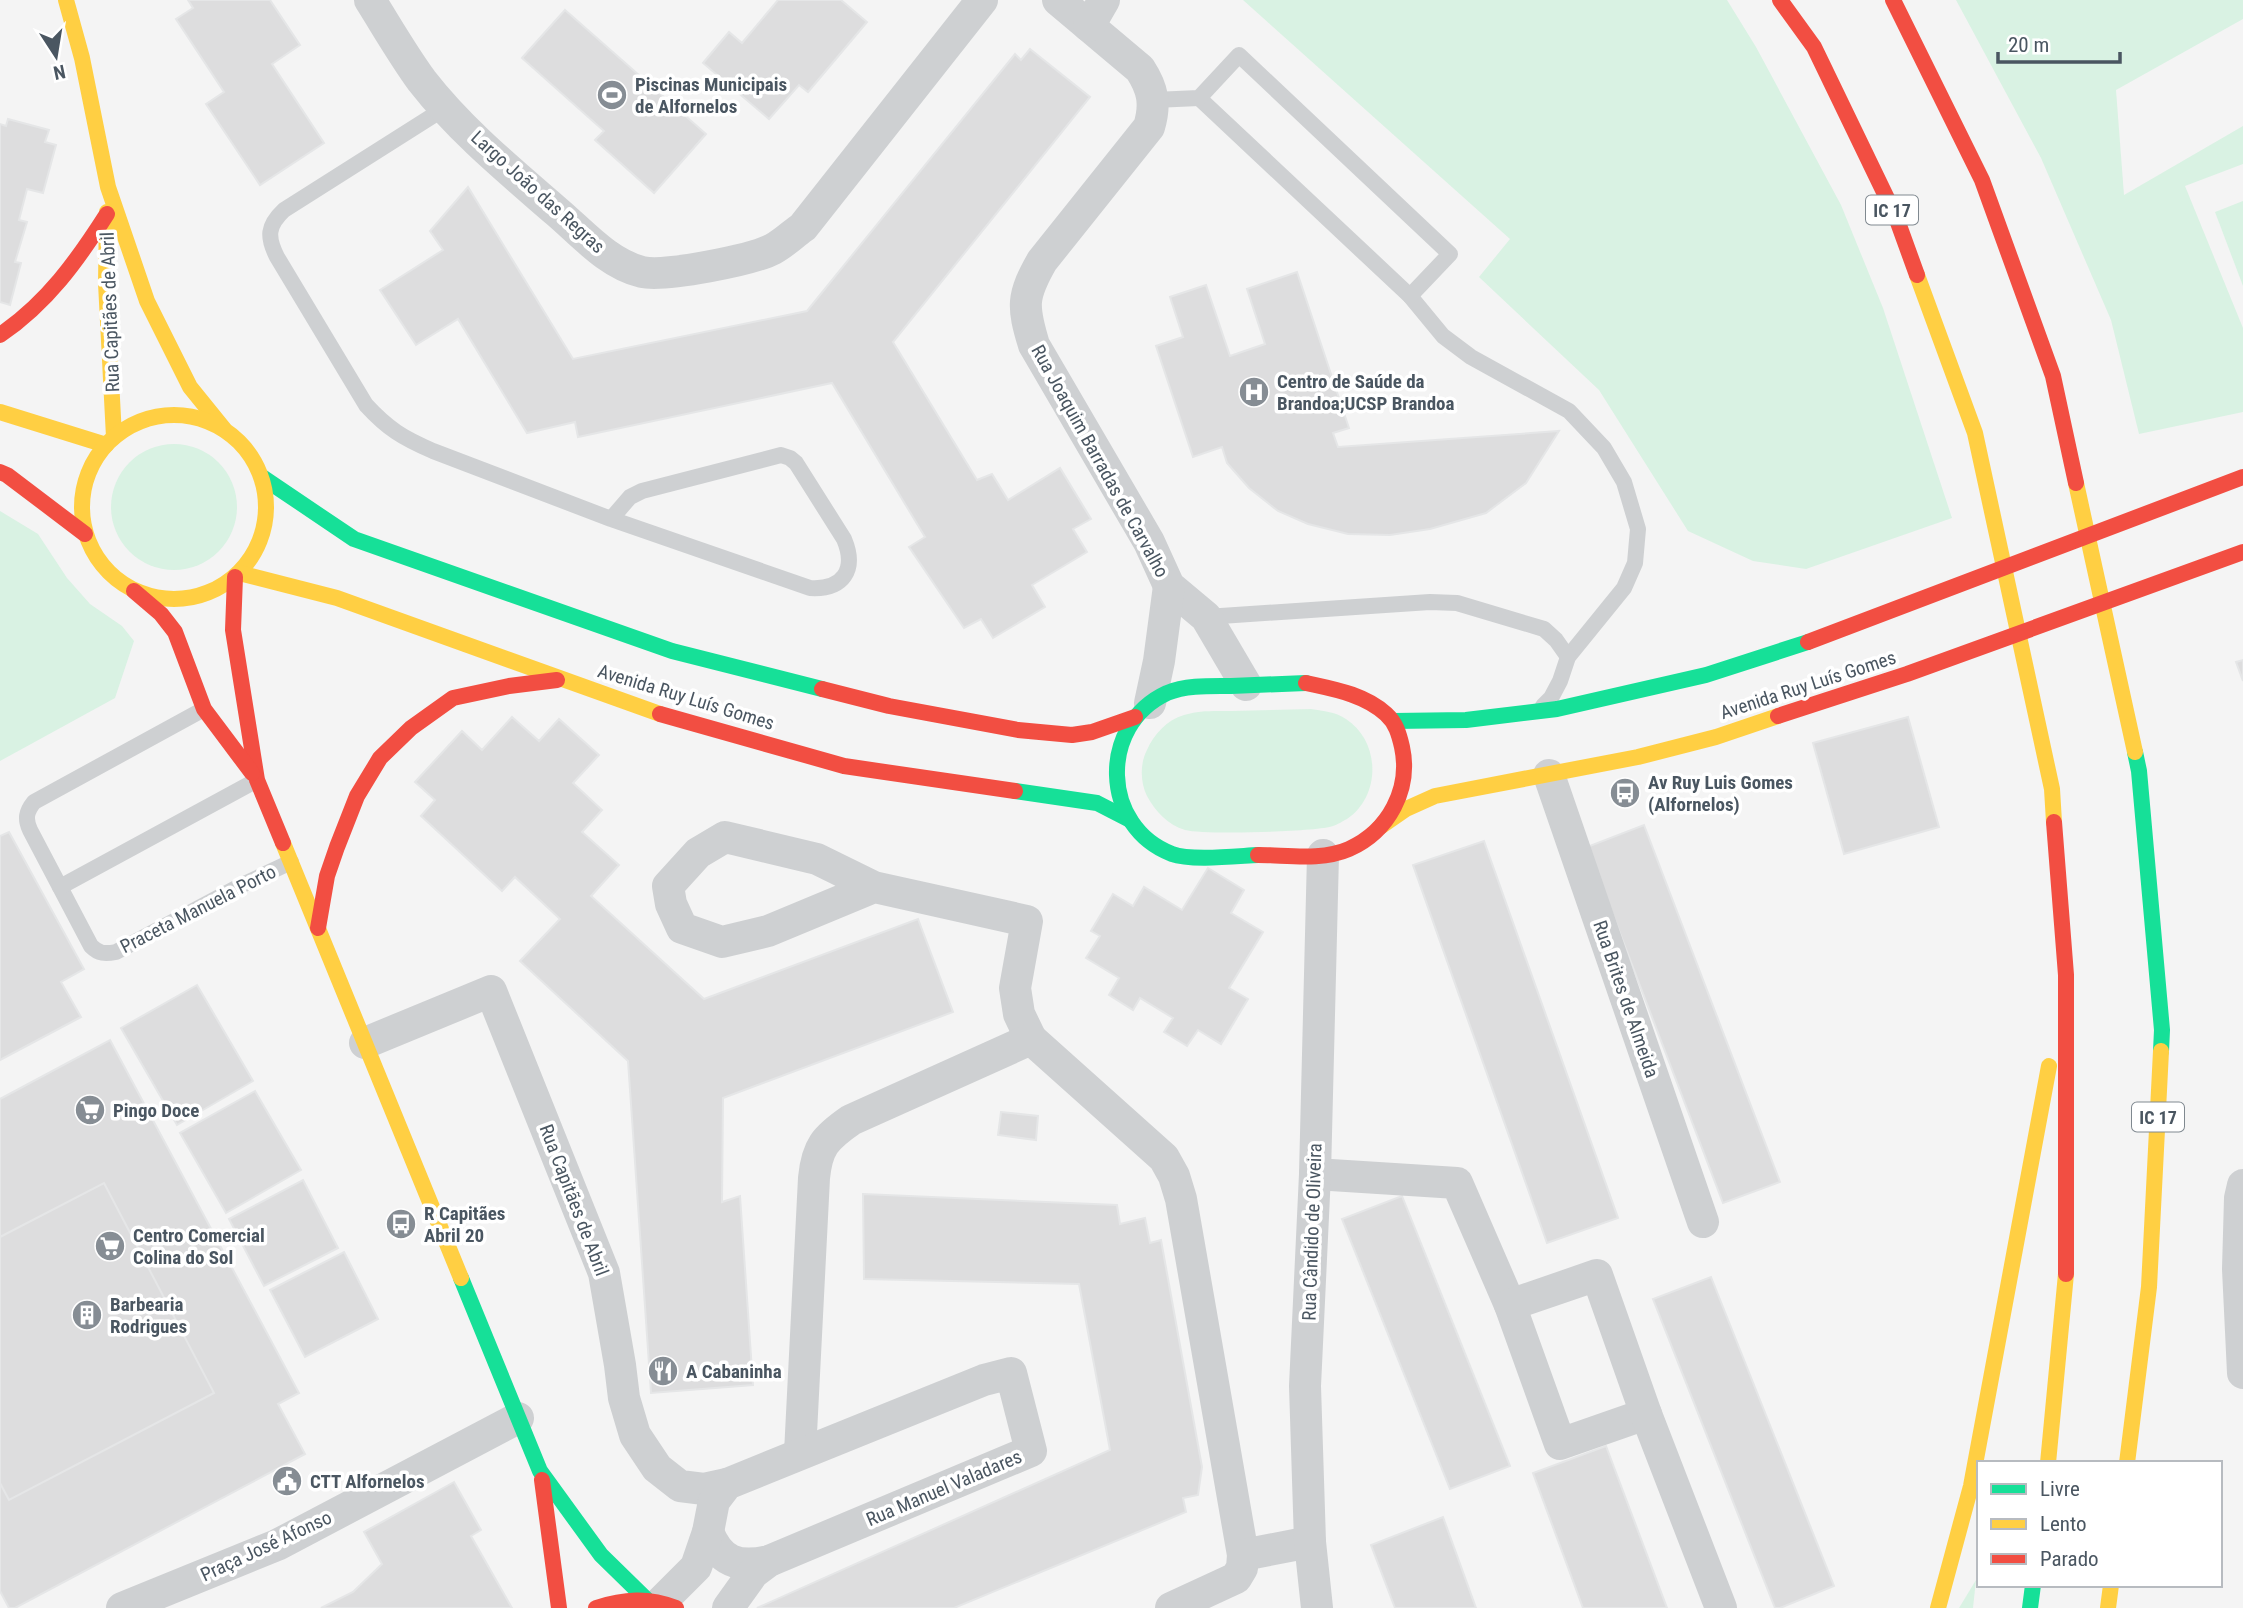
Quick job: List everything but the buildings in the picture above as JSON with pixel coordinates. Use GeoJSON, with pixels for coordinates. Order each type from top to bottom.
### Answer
{"type":"FeatureCollection","features":[{"type":"Feature","properties":{"kind":"main road","name":"Rua Capitães de Abril"},"geometry":{"type":"LineString","coordinates":[[66,0],[82,58],[108,187],[147,301],[190,387],[223,429]]}},
{"type":"Feature","properties":{"kind":"main road","name":"IC 17"},"geometry":{"type":"LineString","coordinates":[[1780,0],[1814,47],[1896,217],[1975,433],[2052,789],[2066,975],[2067,1261],[2048,1461]]}},
{"type":"Feature","properties":{"kind":"main road","name":"IC 17"},"geometry":{"type":"LineString","coordinates":[[1893,0],[1982,180],[2053,376],[2139,771],[2162,1030],[2149,1287],[2127,1461]]}},
{"type":"Feature","properties":{"kind":"main road","name":"Rua Capitães de Abril"},"geometry":{"type":"LineString","coordinates":[[108,187],[106,283],[110,441]]}},
{"type":"Feature","properties":{"kind":"main road"},"geometry":{"type":"LineString","coordinates":[[0,335],[25,320],[49,296],[107,214]]}},
{"type":"Feature","properties":{"kind":"main road"},"geometry":{"type":"LineString","coordinates":[[0,412],[110,441]]}},
{"type":"Feature","properties":{"kind":"main road"},"geometry":{"type":"LineString","coordinates":[[134,591],[169,600],[204,595],[237,575],[255,552],[264,528],[267,502],[262,477],[247,450],[223,429],[197,418],[167,415],[138,422],[110,441],[92,465],[84,487],[81,511],[85,534],[104,568],[161,614],[175,632],[204,709],[257,780]]}},
{"type":"Feature","properties":{"kind":"main road"},"geometry":{"type":"LineString","coordinates":[[0,472],[85,534]]}},
{"type":"Feature","properties":{"kind":"main road","name":"Avenida Ruy Luís Gomes"},"geometry":{"type":"LineString","coordinates":[[262,477],[354,539],[673,651],[888,706],[1018,730],[1072,735],[1092,732],[1143,710]]}},
{"type":"Feature","properties":{"kind":"main road","name":"Avenida Ruy Luís Gomes"},"geometry":{"type":"LineString","coordinates":[[1394,721],[1466,720],[1537,712],[1706,674],[1787,650],[2243,477]]}},
{"type":"Feature","properties":{"kind":"main road","name":"Avenida Ruy Luís Gomes"},"geometry":{"type":"LineString","coordinates":[[1380,827],[1406,809],[1435,796],[1639,757],[1773,720],[2243,552]]}},
{"type":"Feature","properties":{"kind":"main road"},"geometry":{"type":"LineString","coordinates":[[237,575],[233,630],[257,780],[518,1418],[540,1471],[596,1551],[621,1578],[661,1603]]}},
{"type":"Feature","properties":{"kind":"main road","name":"Avenida Ruy Luís Gomes"},"geometry":{"type":"LineString","coordinates":[[237,575],[337,598],[659,713],[844,766],[1097,803],[1130,820]]}},
{"type":"Feature","properties":{"kind":"main road"},"geometry":{"type":"LineString","coordinates":[[318,928],[327,876],[337,847],[357,796],[380,758],[411,728],[453,698],[509,686],[562,679]]}},
{"type":"Feature","properties":{"kind":"main road"},"geometry":{"type":"LineString","coordinates":[[1306,683],[1336,689],[1372,704],[1394,721],[1402,749],[1405,781],[1397,804],[1380,827],[1362,842],[1346,850],[1323,855],[1180,856],[1167,853],[1153,845],[1123,809],[1118,792],[1116,766],[1121,746],[1143,710],[1167,693],[1192,688],[1246,685],[1306,683]]}},
{"type":"Feature","properties":{"kind":"main road"},"geometry":{"type":"LineString","coordinates":[[1938,1608],[1971,1486],[2066,975]]}},
{"type":"Feature","properties":{"kind":"main road"},"geometry":{"type":"LineString","coordinates":[[540,1471],[559,1608]]}},
{"type":"Feature","properties":{"kind":"main road"},"geometry":{"type":"LineString","coordinates":[[2030,1608],[2033,1587]]}},
{"type":"Feature","properties":{"kind":"main road"},"geometry":{"type":"LineString","coordinates":[[2108,1608],[2111,1587]]}},
{"type":"Feature","properties":{"kind":"main road"},"geometry":{"type":"LineString","coordinates":[[596,1608],[621,1600],[661,1603]]}},
{"type":"Feature","properties":{"kind":"street","name":"Largo João das Regras"},"geometry":{"type":"LineString","coordinates":[[370,0],[421,80],[445,108],[511,172],[606,254],[631,269],[646,273],[664,273],[743,259],[772,250],[803,227],[982,0]]}},
{"type":"Feature","properties":{"kind":"street"},"geometry":{"type":"LineString","coordinates":[[1058,0],[1097,13],[1140,69],[1149,83],[1154,100]]}},
{"type":"Feature","properties":{"kind":"street","name":"Rua Joaquim Barradas de Carvalho"},"geometry":{"type":"LineString","coordinates":[[1154,100],[1149,127],[1042,261],[1031,280],[1025,300],[1025,317],[1034,345],[1149,542],[1169,586],[1206,617],[1246,685]]}},
{"type":"Feature","properties":{"kind":"street","name":"Rua Joaquim Barradas de Carvalho"},"geometry":{"type":"LineString","coordinates":[[1143,710],[1159,661],[1169,586]]}},
{"type":"Feature","properties":{"kind":"street","name":"Rua Brites de Almeida"},"geometry":{"type":"LineString","coordinates":[[1549,775],[1703,1222]]}},
{"type":"Feature","properties":{"kind":"street"},"geometry":{"type":"LineString","coordinates":[[874,887],[768,931],[723,942],[681,928],[671,904],[668,886],[698,853],[725,836],[817,859],[874,887],[1027,921],[1015,988],[1019,1014],[1031,1039],[1164,1158],[1174,1176],[1181,1199],[1243,1555],[1242,1568],[1236,1578],[1171,1608]]}},
{"type":"Feature","properties":{"kind":"street","name":"Rua Cândido de Oliveira"},"geometry":{"type":"LineString","coordinates":[[1317,1608],[1310,1542],[1306,1386],[1315,1174],[1323,855]]}},
{"type":"Feature","properties":{"kind":"street","name":"Rua Capitães de Abril"},"geometry":{"type":"LineString","coordinates":[[365,1043],[491,991],[604,1273],[624,1398],[635,1435],[657,1468],[680,1486],[704,1489],[727,1484]]}},
{"type":"Feature","properties":{"kind":"street"},"geometry":{"type":"LineString","coordinates":[[800,1453],[814,1178],[822,1144],[851,1120],[1031,1039]]}},
{"type":"Feature","properties":{"kind":"street"},"geometry":{"type":"LineString","coordinates":[[1315,1174],[1457,1183],[1510,1306],[1560,1444],[1646,1414]]}},
{"type":"Feature","properties":{"kind":"street"},"geometry":{"type":"LineString","coordinates":[[2243,1185],[2240,1198],[2238,1269],[2243,1373]]}},
{"type":"Feature","properties":{"kind":"street"},"geometry":{"type":"LineString","coordinates":[[1510,1306],[1597,1275],[1646,1414],[1721,1608]]}},
{"type":"Feature","properties":{"kind":"street","name":"Rua Manuel Valadares"},"geometry":{"type":"LineString","coordinates":[[727,1484],[984,1380],[1011,1373],[1031,1451],[769,1561],[753,1573],[728,1608]]}},
{"type":"Feature","properties":{"kind":"street","name":"Praça José Afonso"},"geometry":{"type":"LineString","coordinates":[[122,1608],[278,1545],[518,1418]]}},
{"type":"Feature","properties":{"kind":"street"},"geometry":{"type":"LineString","coordinates":[[661,1603],[696,1567],[708,1532],[714,1501],[727,1484]]}},
{"type":"Feature","properties":{"kind":"street","name":"Rua Manuel Valadares"},"geometry":{"type":"LineString","coordinates":[[708,1532],[714,1546],[725,1558],[740,1563],[769,1561]]}},
{"type":"Feature","properties":{"kind":"street"},"geometry":{"type":"LineString","coordinates":[[1243,1555],[1310,1542]]}},
{"type":"Feature","properties":{"kind":"lane"},"geometry":{"type":"LineString","coordinates":[[1154,100],[1199,98],[1239,55],[1450,254],[1410,296]]}},
{"type":"Feature","properties":{"kind":"lane"},"geometry":{"type":"LineString","coordinates":[[1199,98],[1410,296],[1443,336],[1471,357],[1569,411],[1604,448],[1624,482],[1638,529],[1635,563],[1624,588],[1568,657],[1560,681],[1537,712]]}},
{"type":"Feature","properties":{"kind":"lane"},"geometry":{"type":"LineString","coordinates":[[445,108],[284,210],[273,220],[270,232],[271,246],[366,405],[384,426],[433,451],[611,519],[810,588],[823,589],[836,584],[845,576],[850,565],[849,550],[844,539],[796,463],[781,456],[642,491],[629,497],[611,519]]}},
{"type":"Feature","properties":{"kind":"lane"},"geometry":{"type":"LineString","coordinates":[[1206,617],[1430,601],[1457,603],[1544,629],[1568,657]]}},
{"type":"Feature","properties":{"kind":"lane","name":"Praceta Manuela Porto"},"geometry":{"type":"LineString","coordinates":[[204,709],[34,802],[27,811],[27,822],[91,946],[97,952],[116,952],[290,862]]}},
{"type":"Feature","properties":{"kind":"lane"},"geometry":{"type":"LineString","coordinates":[[60,887],[257,780]]}},
{"type":"Feature","properties":{"kind":"green space"},"geometry":{"type":"Polygon","coordinates":[[[1243,0],[1727,0],[1756,47],[1841,205],[1883,308],[1952,518],[1806,569],[1753,561],[1688,531],[1599,390],[1479,277],[1510,239],[1243,0]]]}},
{"type":"Feature","properties":{"kind":"green space"},"geometry":{"type":"Polygon","coordinates":[[[1956,0],[2243,0],[2243,19],[2116,90],[2124,195],[2243,126],[2243,164],[2185,186],[2243,328],[2243,412],[2139,434],[2111,320],[2041,158],[1956,0]]]}},
{"type":"Feature","properties":{"kind":"green space"},"geometry":{"type":"Polygon","coordinates":[[[2243,201],[2243,286],[2215,212],[2243,201]]]}},
{"type":"Feature","properties":{"kind":"green space"},"geometry":{"type":"Polygon","coordinates":[[[174,444],[198,449],[219,462],[232,483],[237,507],[232,531],[219,552],[198,565],[174,570],[150,565],[129,552],[116,531],[111,507],[116,483],[129,462],[150,449],[174,444]]]}},
{"type":"Feature","properties":{"kind":"green space"},"geometry":{"type":"Polygon","coordinates":[[[0,511],[38,534],[67,578],[90,604],[122,626],[134,641],[115,698],[0,761],[0,511]]]}},
{"type":"Feature","properties":{"kind":"green space"},"geometry":{"type":"Polygon","coordinates":[[[1311,709],[1334,713],[1346,719],[1366,741],[1371,755],[1371,783],[1366,797],[1358,809],[1338,824],[1283,831],[1196,832],[1173,825],[1154,807],[1147,796],[1142,779],[1145,755],[1157,733],[1172,720],[1202,712],[1311,709]]]}},
{"type":"Feature","properties":{"kind":"green space"},"geometry":{"type":"Polygon","coordinates":[[[1976,1580],[1973,1608],[1959,1608],[1976,1580]]]}},
{"type":"Feature","properties":{"kind":"traffic: fast"},"geometry":{"type":"LineString","coordinates":[[262,477],[354,539],[672,651],[822,689]]}},
{"type":"Feature","properties":{"kind":"traffic: fast"},"geometry":{"type":"LineString","coordinates":[[1394,721],[1466,720],[1557,709],[1706,675],[1808,642]]}},
{"type":"Feature","properties":{"kind":"traffic: fast"},"geometry":{"type":"LineString","coordinates":[[1258,855],[1214,858],[1180,856],[1149,841],[1132,822],[1121,800],[1117,775],[1120,751],[1129,728],[1144,708],[1167,693],[1198,686],[1306,683]]}},
{"type":"Feature","properties":{"kind":"traffic: fast"},"geometry":{"type":"LineString","coordinates":[[2135,752],[2139,771],[2162,1030],[2161,1051]]}},
{"type":"Feature","properties":{"kind":"traffic: fast"},"geometry":{"type":"LineString","coordinates":[[1015,791],[1097,803],[1130,820]]}},
{"type":"Feature","properties":{"kind":"traffic: fast"},"geometry":{"type":"LineString","coordinates":[[461,1278],[540,1471],[601,1555],[646,1599]]}},
{"type":"Feature","properties":{"kind":"traffic: fast"},"geometry":{"type":"LineString","coordinates":[[2030,1608],[2033,1587]]}},
{"type":"Feature","properties":{"kind":"traffic: slow"},"geometry":{"type":"LineString","coordinates":[[66,0],[82,58],[108,187],[147,301],[190,387],[224,429]]}},
{"type":"Feature","properties":{"kind":"traffic: slow"},"geometry":{"type":"LineString","coordinates":[[107,212],[106,283],[114,437]]}},
{"type":"Feature","properties":{"kind":"traffic: slow"},"geometry":{"type":"LineString","coordinates":[[1917,275],[1975,433],[2052,789],[2054,822]]}},
{"type":"Feature","properties":{"kind":"traffic: slow"},"geometry":{"type":"LineString","coordinates":[[0,412],[106,445]]}},
{"type":"Feature","properties":{"kind":"traffic: slow"},"geometry":{"type":"LineString","coordinates":[[174,415],[209,422],[239,442],[259,472],[266,507],[259,542],[239,572],[209,592],[174,599],[139,592],[109,572],[89,542],[82,507],[89,472],[109,442],[139,422],[174,415]]}},
{"type":"Feature","properties":{"kind":"traffic: slow"},"geometry":{"type":"LineString","coordinates":[[2076,483],[2135,752]]}},
{"type":"Feature","properties":{"kind":"traffic: slow"},"geometry":{"type":"LineString","coordinates":[[239,573],[337,598],[660,714]]}},
{"type":"Feature","properties":{"kind":"traffic: slow"},"geometry":{"type":"LineString","coordinates":[[1380,827],[1406,809],[1435,796],[1638,757],[1716,737],[1778,716]]}},
{"type":"Feature","properties":{"kind":"traffic: slow"},"geometry":{"type":"LineString","coordinates":[[283,843],[461,1278]]}},
{"type":"Feature","properties":{"kind":"traffic: slow"},"geometry":{"type":"LineString","coordinates":[[2127,1461],[2149,1287],[2161,1051]]}},
{"type":"Feature","properties":{"kind":"traffic: slow"},"geometry":{"type":"LineString","coordinates":[[1938,1608],[1971,1486],[2049,1066]]}},
{"type":"Feature","properties":{"kind":"traffic: slow"},"geometry":{"type":"LineString","coordinates":[[2048,1461],[2066,1274]]}},
{"type":"Feature","properties":{"kind":"traffic: slow"},"geometry":{"type":"LineString","coordinates":[[2108,1608],[2111,1587]]}},
{"type":"Feature","properties":{"kind":"traffic: jam"},"geometry":{"type":"LineString","coordinates":[[1780,0],[1814,47],[1896,217],[1917,275]]}},
{"type":"Feature","properties":{"kind":"traffic: jam"},"geometry":{"type":"LineString","coordinates":[[1893,0],[1982,180],[2053,376],[2076,483]]}},
{"type":"Feature","properties":{"kind":"traffic: jam"},"geometry":{"type":"LineString","coordinates":[[0,335],[47,295],[107,214]]}},
{"type":"Feature","properties":{"kind":"traffic: jam"},"geometry":{"type":"LineString","coordinates":[[0,472],[85,534]]}},
{"type":"Feature","properties":{"kind":"traffic: jam"},"geometry":{"type":"LineString","coordinates":[[1808,642],[2243,477]]}},
{"type":"Feature","properties":{"kind":"traffic: jam"},"geometry":{"type":"LineString","coordinates":[[1778,716],[1907,674],[2243,552]]}},
{"type":"Feature","properties":{"kind":"traffic: jam"},"geometry":{"type":"LineString","coordinates":[[235,577],[233,630],[257,780],[283,843]]}},
{"type":"Feature","properties":{"kind":"traffic: jam"},"geometry":{"type":"LineString","coordinates":[[134,591],[161,614],[175,632],[204,709],[252,773]]}},
{"type":"Feature","properties":{"kind":"traffic: jam"},"geometry":{"type":"LineString","coordinates":[[318,928],[327,876],[337,847],[357,796],[380,758],[411,728],[453,698],[509,686],[557,680]]}},
{"type":"Feature","properties":{"kind":"traffic: jam"},"geometry":{"type":"LineString","coordinates":[[1258,855],[1316,856],[1349,849],[1363,841],[1386,820],[1400,793],[1404,763],[1402,747],[1397,729],[1389,717],[1358,697],[1306,683]]}},
{"type":"Feature","properties":{"kind":"traffic: jam"},"geometry":{"type":"LineString","coordinates":[[822,689],[889,706],[1018,730],[1072,735],[1092,732],[1135,717]]}},
{"type":"Feature","properties":{"kind":"traffic: jam"},"geometry":{"type":"LineString","coordinates":[[660,714],[844,766],[1015,791]]}},
{"type":"Feature","properties":{"kind":"traffic: jam"},"geometry":{"type":"LineString","coordinates":[[2054,822],[2066,975],[2066,1274]]}},
{"type":"Feature","properties":{"kind":"traffic: jam"},"geometry":{"type":"LineString","coordinates":[[542,1480],[559,1608]]}},
{"type":"Feature","properties":{"kind":"traffic: jam"},"geometry":{"type":"LineString","coordinates":[[596,1608],[636,1601],[656,1602],[676,1608]]}},
{"type":"Feature","properties":{"kind":"place","name":"Piscinas Municipais de Alfornelos"},"geometry":{"type":"Point","coordinates":[612,95]}},
{"type":"Feature","properties":{"kind":"place","name":"Centro de Saúde da Brandoa;UCSP Brandoa"},"geometry":{"type":"Point","coordinates":[1254,392]}},
{"type":"Feature","properties":{"kind":"place","name":"Av Ruy Luis Gomes (Alfornelos)"},"geometry":{"type":"Point","coordinates":[1625,793]}},
{"type":"Feature","properties":{"kind":"place","name":"Pingo Doce"},"geometry":{"type":"Point","coordinates":[90,1110]}},
{"type":"Feature","properties":{"kind":"place","name":"R Capitães Abril 20"},"geometry":{"type":"Point","coordinates":[401,1224]}},
{"type":"Feature","properties":{"kind":"place","name":"Centro Comercial Colina do Sol"},"geometry":{"type":"Point","coordinates":[110,1246]}},
{"type":"Feature","properties":{"kind":"place","name":"Barbearia Rodrigues"},"geometry":{"type":"Point","coordinates":[87,1315]}},
{"type":"Feature","properties":{"kind":"place","name":"A Cabaninha"},"geometry":{"type":"Point","coordinates":[663,1371]}},
{"type":"Feature","properties":{"kind":"place","name":"CTT Alfornelos"},"geometry":{"type":"Point","coordinates":[287,1481]}}]}
